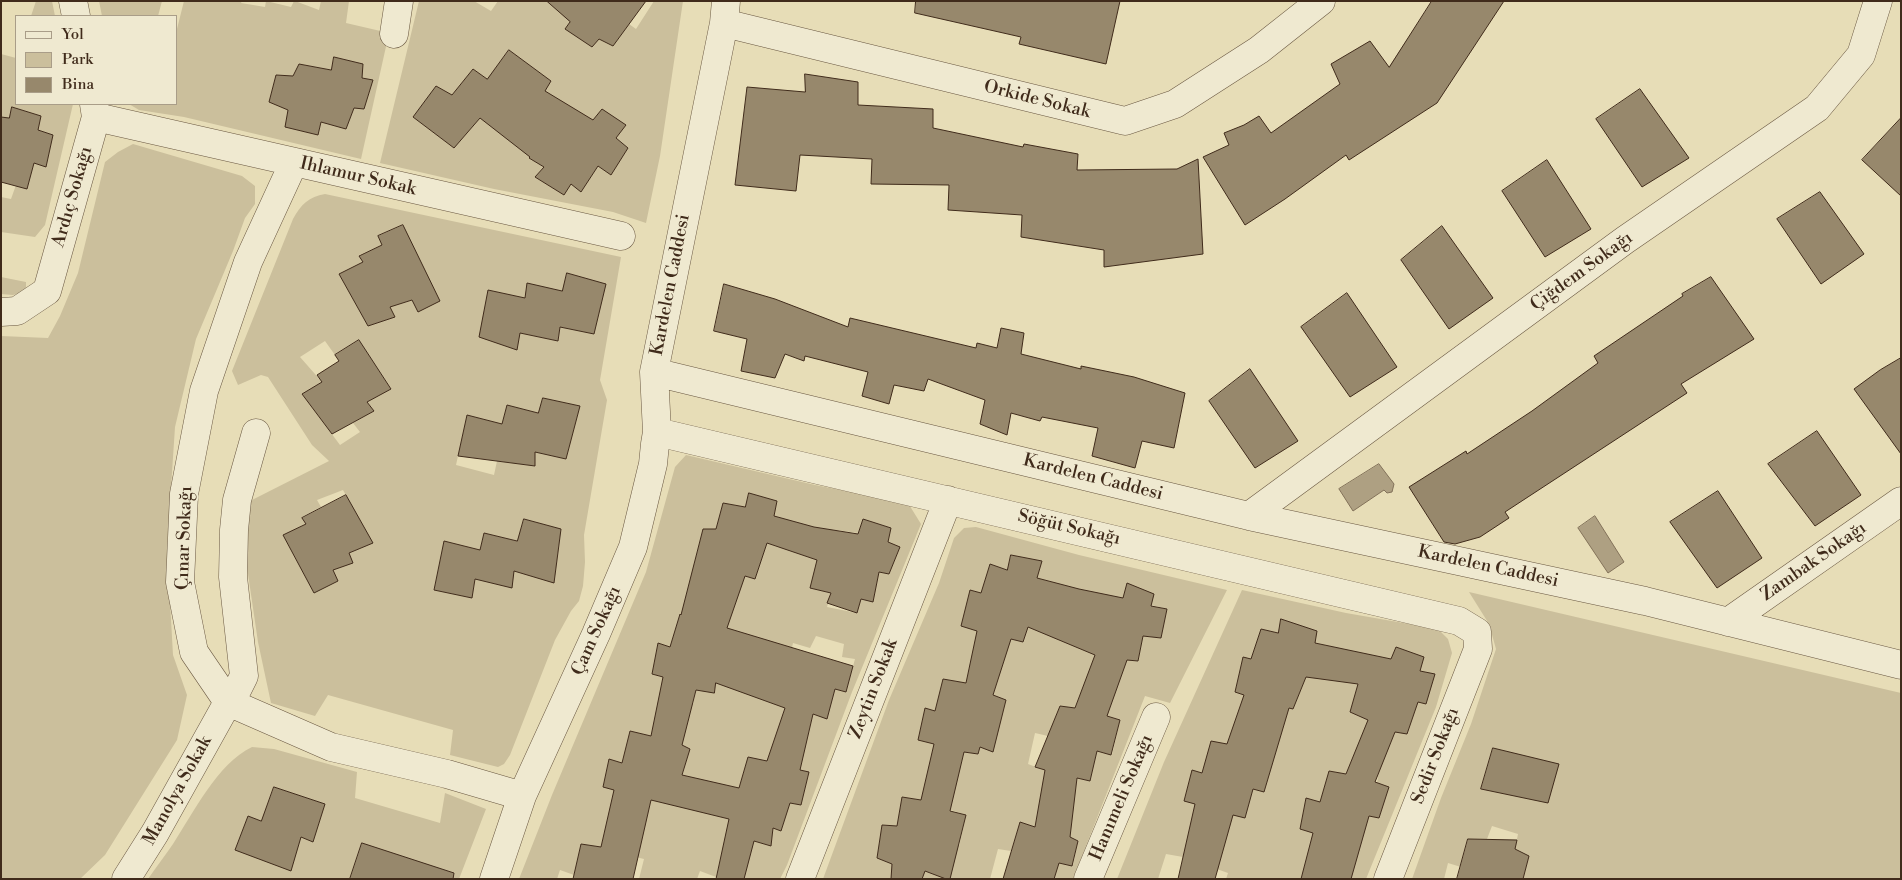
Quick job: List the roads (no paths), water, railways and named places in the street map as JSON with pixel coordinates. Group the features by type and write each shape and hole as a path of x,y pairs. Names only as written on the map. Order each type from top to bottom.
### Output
{"street":[{"path":"73,1 76,15"},
{"path":"394,34 399,1"},
{"name":"Orkide Sokak","path":"725,12 1125,121 1176,104 1259,50 1321,1"},
{"name":"Çiğdem Sokağı","path":"1249,516 1625,240 1817,108 1861,55 1878,1"},
{"name":"Kardelen Caddesi","path":"725,12 654,372 1249,516 1645,601 1901,665"},
{"name":"Ihlamur Sokak","path":"95,111 294,162 621,236"},
{"name":"Ardıç Sokağı","path":"1,312 17,311 47,291 95,111"},
{"name":"Çınar Sokağı","path":"228,702 194,652 192,644 180,582 184,494 204,391 248,262 294,162"},
{"name":"Çam Sokağı","path":"494,879 522,796 634,547 653,464 657,432 654,372"},
{"name":"Söğüt Sokağı","path":"657,432 1459,621 1477,632"},
{"name":"Manolya Sokak","path":"126,879 155,833 244,676 233,577 234,530 237,500 256,433"},
{"name":"Zeytin Sokak","path":"800,879 948,500"},
{"name":"Zambak Sokağı","path":"1728,622 1901,501"},
{"name":"Sedir Sokağı","path":"1388,879 1478,649 1477,632"},
{"path":"228,702 331,747 447,774 522,796"},
{"name":"Hanımeli Sokağı","path":"1088,879 1156,717"}]}
